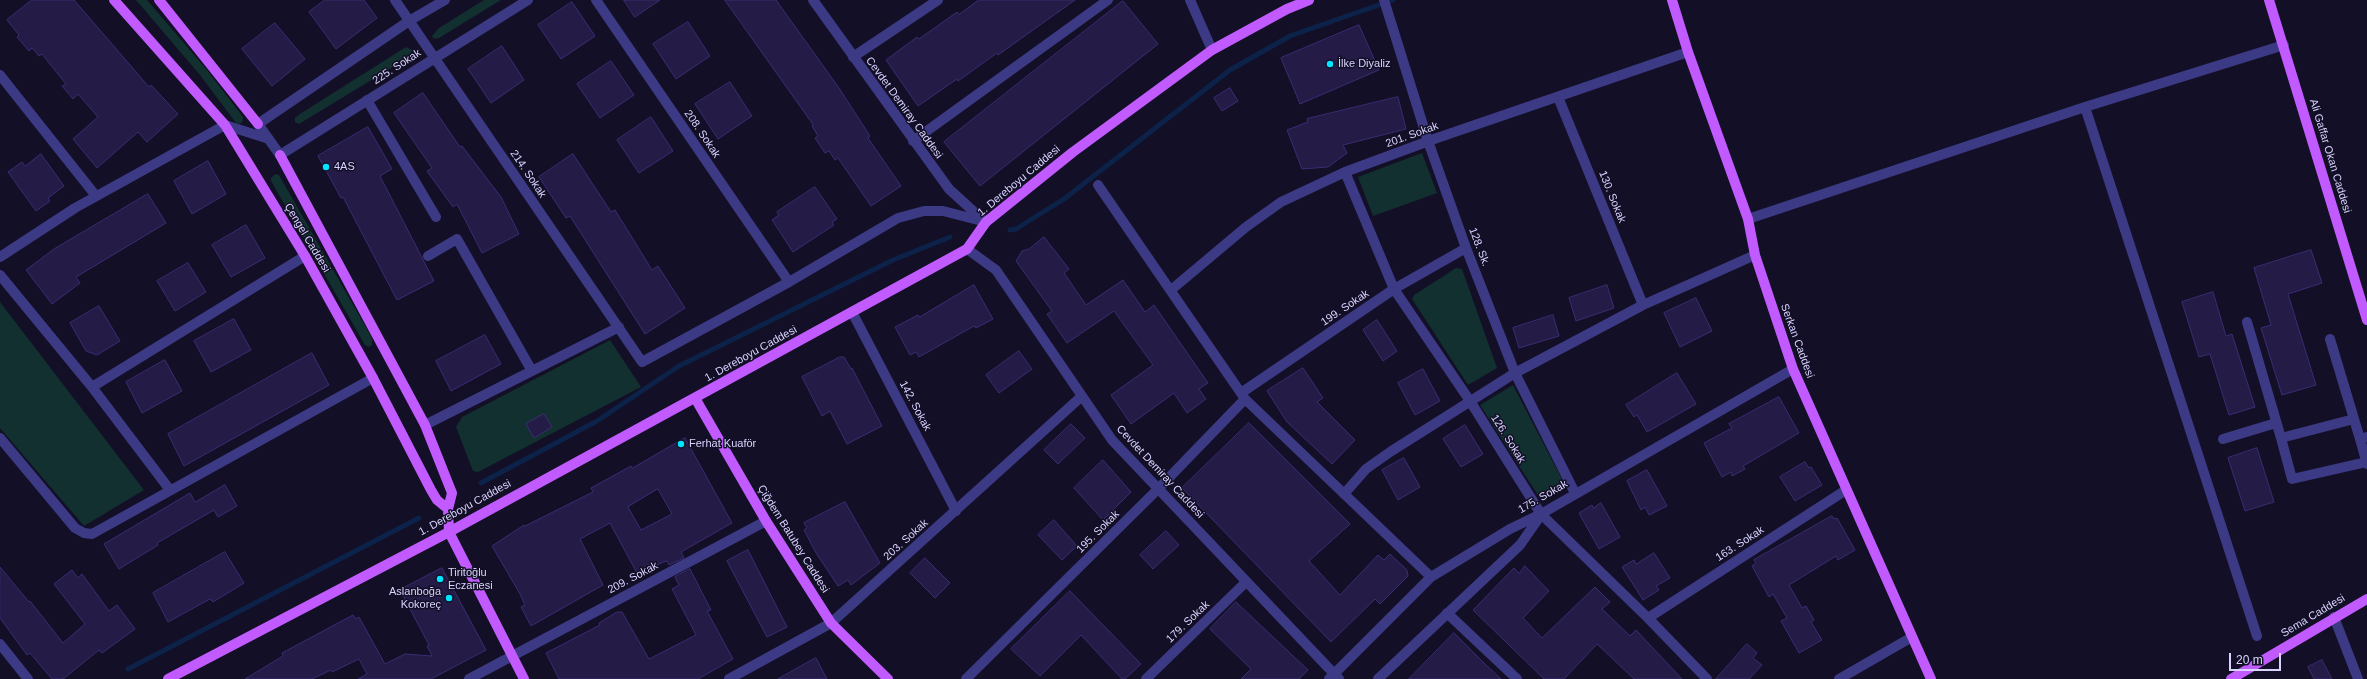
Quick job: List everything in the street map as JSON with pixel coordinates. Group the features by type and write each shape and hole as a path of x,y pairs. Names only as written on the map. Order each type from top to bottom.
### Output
{"main road":[{"name":"Çengel Caddesi","path":"114,0 224,125 305,256 373,378 437,500 448,509"},
{"path":"159,0 258,124"},
{"name":"1. Dereboyu Caddesi","path":"168,679 180,676 449,532 520,491 695,398 967,249 986,222 1073,152 1212,50 1287,9 1310,0"},
{"name":"Serkan Caddesi","path":"1672,0 1688,52 1748,219 1755,255 1793,368 1931,679"},
{"name":"Ali Gaffar Okan Caddesi","path":"2269,0 2367,320"},
{"name":"Çengel Caddesi","path":"280,155 425,425 452,493 448,509 449,532 524,679"},
{"name":"Çiğdem Batubey Caddesi","path":"695,398 766,522 831,623 888,679"},
{"name":"Sema Caddesi","path":"2231,679 2367,598"}],"street":[{"name":"214. Sokak","path":"395,0 642,362 789,282"},
{"path":"280,155 258,124 409,21 445,0"},
{"name":"225. Sokak","path":"280,155 434,57 528,0"},
{"name":"208. Sokak","path":"596,0 789,282"},
{"name":"Cevdet Demiray Caddesi","path":"813,0 949,189 986,222"},
{"path":"853,57 938,0"},
{"path":"913,141 1108,0"},
{"path":"1190,0 1212,50"},
{"name":"128. Sk.","path":"1384,0 1428,142 1466,248 1515,373 1575,493"},
{"path":"1748,219 2085,106 2284,45"},
{"name":"201. Sokak","path":"1171,290 1246,227 1281,202 1344,172 1688,52"},
{"path":"0,75 96,196"},
{"name":"130. Sokak","path":"1558,97 1643,306"},
{"path":"367,100 436,217"},
{"path":"2085,106 2257,636"},
{"path":"0,257 96,196 224,125 269,139"},
{"name":"126. Sokak","path":"1344,172 1394,289 1470,401 1541,514 1648,618 1707,679"},
{"path":"1098,185 1243,396 1431,577"},
{"path":"789,282 898,218 924,211 944,211 986,222"},
{"path":"428,256 458,239 532,371"},
{"name":"199. Sokak","path":"1243,396 1394,289 1466,248"},
{"name":"Cevdet Demiray Caddesi","path":"967,249 996,270 1112,440 1334,677"},
{"path":"1344,494 1366,469 1515,373 1643,306 1755,255"},
{"path":"92,387 305,256"},
{"path":"0,275 92,387 170,490"},
{"name":"142. Sokak","path":"852,312 956,511"},
{"path":"2247,322 2292,479 2367,463 2363,438 2354,419 2330,339"},
{"path":"425,425 619,327"},
{"name":"175. Sokak","path":"1334,677 1431,577 1510,529 1541,514 1793,368"},
{"path":"0,438 76,528 84,533 92,534 373,378"},
{"name":"203. Sokak","path":"729,679 831,623 1082,396"},
{"name":"195. Sokak","path":"966,679 1158,489 1243,396"},
{"path":"2280,438 2354,419"},
{"path":"2223,439 2276,423"},
{"name":"163. Sokak","path":"1648,618 1846,490"},
{"path":"1378,679 1520,545 1541,514"},
{"name":"209. Sokak","path":"469,679 766,522"},
{"name":"179. Sokak","path":"1146,679 1246,582"},
{"path":"1447,613 1517,679"},
{"path":"2334,617 2358,679"},
{"path":"1839,679 1912,636"},
{"path":"0,644 28,679"}],"green space":[{"path":"136,0 147,0 207,70 243,117 243,121 240,124 236,123 200,75"},
{"path":"484,0 501,0 439,38 434,39 432,36 439,28"},
{"path":"406,47 412,50 411,56 299,124 295,122 295,118 300,114"},
{"path":"1422,153 1437,193 1373,216 1358,177"},
{"path":"275,174 279,175 372,338 372,345 369,347 365,345 271,181 271,178"},
{"path":"1456,268 1462,269 1497,368 1468,385 1412,299 1414,295"},
{"path":"0,302 144,490 84,526 0,428"},
{"path":"610,340 641,387 478,472 473,471 456,427 462,417"},
{"path":"1513,385 1566,487 1541,500 1480,405"}],"building":[{"path":"32,0 74,0 149,87 151,85 178,114 147,142 138,132 97,168 73,139 98,117 78,94 73,99 62,86 66,84 42,54 39,56 32,48 29,51 17,37 19,35 7,20"},
{"path":"325,0 364,0 377,18 336,49 309,12"},
{"path":"624,0 660,0 635,17"},
{"path":"725,0 776,0 839,88 870,136 868,138 901,186 871,206 838,158 835,160 829,151 825,153 815,138 818,136 812,126 813,125"},
{"path":"979,0 1075,0 998,55 997,53 958,81 957,79 918,106 886,60 917,37 919,39 957,12 959,14"},
{"path":"1123,1 1158,44 980,186 944,142"},
{"path":"572,2 595,36 561,59 538,25"},
{"path":"688,22 710,56 676,79 653,44"},
{"path":"275,23 305,59 272,86 242,49"},
{"name":"İlke Diyaliz","path":"1359,25 1379,70 1300,104 1281,58"},
{"path":"502,46 524,80 491,103 468,69"},
{"path":"611,61 634,95 600,118 577,84"},
{"path":"730,82 752,116 718,139 695,104"},
{"path":"1230,88 1238,101 1222,111 1214,98"},
{"path":"423,93 460,147 462,146 501,197 519,234 482,253 457,204 453,207 427,171 432,168 394,113"},
{"path":"1398,97 1406,129 1343,145 1347,153 1328,167 1302,169 1287,130 1308,122 1307,119"},
{"path":"651,117 673,151 639,173 617,140"},
{"path":"368,127 392,169 380,176 434,281 397,300 343,197 341,198 318,156"},
{"path":"41,154 64,186 48,198 50,201 36,211 8,172 22,162 25,166"},
{"path":"573,154 611,212 615,210 652,270 658,266 685,308 645,334 570,216 566,218 539,177"},
{"path":"208,161 226,194 192,214 174,181"},
{"path":"815,187 837,219 832,222 834,225 793,252 772,220 779,215 777,212"},
{"path":"148,194 166,223 76,277 80,283 52,304 26,270 54,249"},
{"path":"246,225 265,258 231,277 212,245"},
{"path":"1044,237 1069,269 1064,273 1086,305 1123,280 1145,312 1154,305 1208,383 1199,389 1206,399 1187,413 1174,393 1131,424 1111,395 1153,365 1114,311 1067,343 1047,314 1052,311 1016,261 1022,251 1029,249"},
{"path":"2311,250 2322,283 2288,294 2316,385 2282,395 2261,328 2271,325 2254,268"},
{"path":"188,263 206,292 175,311 157,281"},
{"path":"974,285 993,319 976,328 974,326 919,357 916,352 910,355 895,327 918,315 919,317"},
{"path":"1607,285 1614,308 1576,321 1569,298"},
{"path":"2213,292 2226,336 2232,334 2255,407 2229,415 2210,354 2199,357 2182,302"},
{"path":"1696,298 1712,331 1680,347 1664,313"},
{"path":"99,306 120,341 97,355 86,351 70,323"},
{"path":"1553,315 1559,336 1519,348 1513,328"},
{"path":"234,319 251,350 211,372 194,341"},
{"path":"1377,320 1397,351 1383,361 1363,330"},
{"path":"485,335 501,364 451,391 436,361"},
{"path":"1019,351 1032,369 999,393 986,375"},
{"path":"312,353 329,385 184,466 168,434"},
{"path":"840,357 844,357 851,369 852,368 882,426 847,444 830,411 822,416 802,377"},
{"path":"165,360 182,391 142,413 126,382"},
{"path":"1303,368 1323,398 1317,402 1355,440 1332,464 1287,422 1267,391"},
{"path":"1423,369 1440,401 1415,415 1398,383"},
{"path":"1677,373 1696,404 1647,432 1637,415 1634,417 1626,405"},
{"path":"1779,397 1799,433 1743,466 1745,469 1732,476 1731,472 1722,477 1704,443 1732,428 1729,424"},
{"path":"544,414 552,427 534,438 526,424"},
{"path":"1249,423 1350,524 1309,561 1340,595 1378,555 1384,560 1390,554 1407,570 1408,576 1380,604 1375,599 1331,642 1182,488"},
{"path":"1071,424 1085,438 1058,464 1044,450"},
{"path":"1465,425 1483,454 1461,467 1443,439"},
{"path":"685,438 732,523 681,552 684,558 669,565 667,561 663,562 638,575 610,523 580,539 603,585 531,626 521,607 525,605 520,594 492,546 524,525 525,526 593,492 591,488 631,466 632,468","holes":["658,489 672,514 641,530 628,507"]},
{"path":"2257,448 2274,502 2245,511 2228,458"},
{"path":"1404,458 1420,487 1398,500 1382,470"},
{"path":"1103,460 1131,492 1103,520 1074,488"},
{"path":"1805,462 1809,468 1811,467 1822,485 1795,501 1780,477"},
{"path":"1647,470 1667,506 1649,515 1645,507 1641,510 1627,481"},
{"path":"225,485 237,506 218,517 214,510 157,543 158,545 119,569 104,544 190,493 195,502"},
{"path":"845,502 880,563 851,585 848,580 838,586 816,553 804,530 807,528 804,523"},
{"path":"1601,503 1620,537 1599,549 1579,513 1592,505 1593,508"},
{"path":"1832,516 1834,519 1837,518 1855,550 1838,560 1836,556 1789,585 1802,608 1806,606 1814,620 1811,622 1822,640 1799,653 1781,621 1787,618 1773,594 1769,597 1752,566 1756,563 1754,560"},
{"path":"1054,520 1077,546 1062,560 1038,535"},
{"path":"1166,531 1179,545 1153,569 1140,555"},
{"path":"748,550 787,627 767,637 727,561"},
{"path":"225,552 244,583 213,602 210,599 168,622 153,593"},
{"path":"1654,553 1670,578 1656,586 1659,590 1643,600 1622,567 1634,560 1636,564"},
{"path":"925,558 950,583 935,598 910,573"},
{"path":"1525,566 1549,591 1523,618 1542,638 1595,587 1610,602 1602,609 1630,636 1636,630 1682,679 1634,679 1597,644 1564,679 1544,679 1473,610 1514,568 1519,573"},
{"path":"0,567 29,602 30,601 63,643 85,624 54,584 72,570 78,578 82,574 109,611 117,605 135,629 102,653 99,650 63,679 52,679 30,653 27,655 0,618"},
{"path":"442,568 486,650 431,679 358,679 367,674 359,659 332,672 331,670 312,679 245,679 283,656 282,653 353,615 356,619 359,617 385,664 405,654 432,656 427,646 429,645 400,590"},
{"path":"690,569 711,610 707,611 733,659 698,679 559,679 546,653 600,625 599,623 617,612 622,612 649,659 696,635 672,589 679,585 675,577"},
{"path":"1070,591 1141,664 1125,679 1122,679 1081,635 1040,676 1011,649"},
{"path":"1236,602 1308,670 1299,679 1241,679 1251,669 1210,629"},
{"path":"1454,633 1485,664 1501,679 1409,679"},
{"path":"1747,644 1757,653 1753,658 1762,665 1749,679 1716,679"},
{"path":"816,658 827,679 778,679"},
{"path":"2322,660 2332,679 2314,679 2308,667"}],"waterway":[{"path":"1010,230 1016,229 1064,199 1230,70 1290,36 1393,0"},
{"path":"481,483 597,421 679,366 893,260 950,237"},
{"path":"128,669 419,518"}],"place":[{"name":"İlke Diyaliz","path":"1330,64"},
{"name":"4AS","path":"326,167"},
{"name":"Ferhat Kuaför","path":"681,444"},
{"name":"Tiritoğlu Eczanesi","path":"440,579"},
{"name":"Aslanboğa Kokoreç","path":"449,598"}]}
